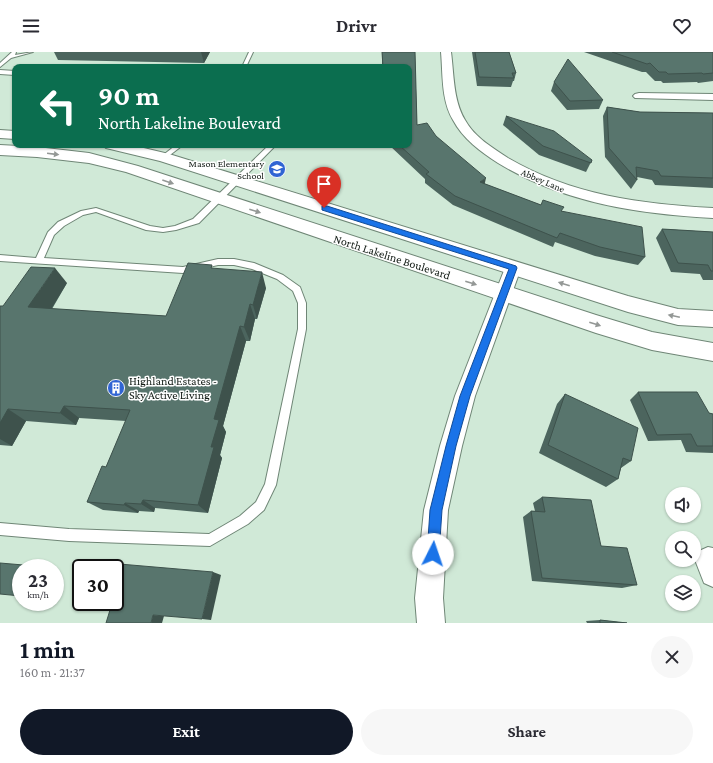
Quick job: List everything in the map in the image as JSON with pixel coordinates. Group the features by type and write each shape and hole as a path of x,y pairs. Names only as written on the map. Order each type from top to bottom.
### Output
{"main road":[{"path":"0,134 12,135"},
{"path":"124,148 164,157 628,304 678,317 713,319"},
{"name":"North Lakeline Boulevard","path":"0,150 37,152 89,158 132,170 503,294 652,341 713,352"}],"street":[{"name":"Abbey Lane","path":"446,52 452,101 456,115 465,128 480,144 506,162 543,181 566,190 588,196 625,205 668,211 713,213"},
{"path":"639,96 713,97"},
{"path":"431,623 429,598 436,510 451,446 465,396 513,268"}],"lane":[{"path":"0,66 14,52"},
{"path":"10,57 31,52"},
{"path":"245,64 251,52"},
{"path":"0,72 12,73"},
{"path":"164,157 176,148"},
{"path":"40,260 52,234 61,224 81,213 96,210 154,229 176,228 196,221 270,148"},
{"path":"0,258 183,270 218,262 234,262 254,266 280,277 297,289 302,303 302,329 270,485 260,506 244,520 210,540 69,535 0,529"}],"building":[{"path":"382,52 415,52 417,125 427,123 436,136 486,178 480,182 541,205 543,200 564,207 561,211 642,227 645,257 600,247 560,233 557,238 455,196 426,174 429,172 402,148 412,148 412,64 383,64"},
{"path":"475,52 509,52 516,73 512,73 514,78 479,77"},
{"path":"612,52 713,52 713,73 668,74 666,72 659,72 650,63 647,64"},
{"path":"568,59 603,100 570,101 554,82"},
{"path":"607,107 640,112 713,113 713,178 661,176 658,171 636,167 637,180 609,148"},
{"path":"506,116 554,131 592,160 591,163 543,146"},
{"path":"662,229 713,232 713,271 711,271 708,265 678,263"},
{"name":"Highland Estates - Sky Active Living","path":"188,263 212,265 211,268 262,272 253,305 250,304 244,327 240,326 214,419 219,420 211,447 214,447 198,505 143,500 141,504 125,503 124,505 87,502 102,466 106,467 130,410 64,406 60,413 8,409 0,423 0,306 3,306 31,267 55,268 28,307 166,316"},
{"path":"638,392 697,392 709,413 713,414 713,446 697,446 691,434 657,435"},
{"path":"565,394 638,428 631,461 623,458 618,479 548,445"},
{"path":"542,497 591,500 601,546 627,548 637,585 542,578 531,511 545,512"},
{"path":"0,563 12,564 12,595 0,594"},
{"path":"124,564 213,572 202,619 153,615 151,623 106,623 110,611 124,611"},
{"path":"600,620 627,623 600,623"}],"place":[{"name":"Mason Elementary School","path":"277,169"},
{"name":"Highland Estates - Sky Active Living","path":"116,388"}],"route":[{"path":"324,208 513,268 465,396 451,446 436,510 433,554"}]}
